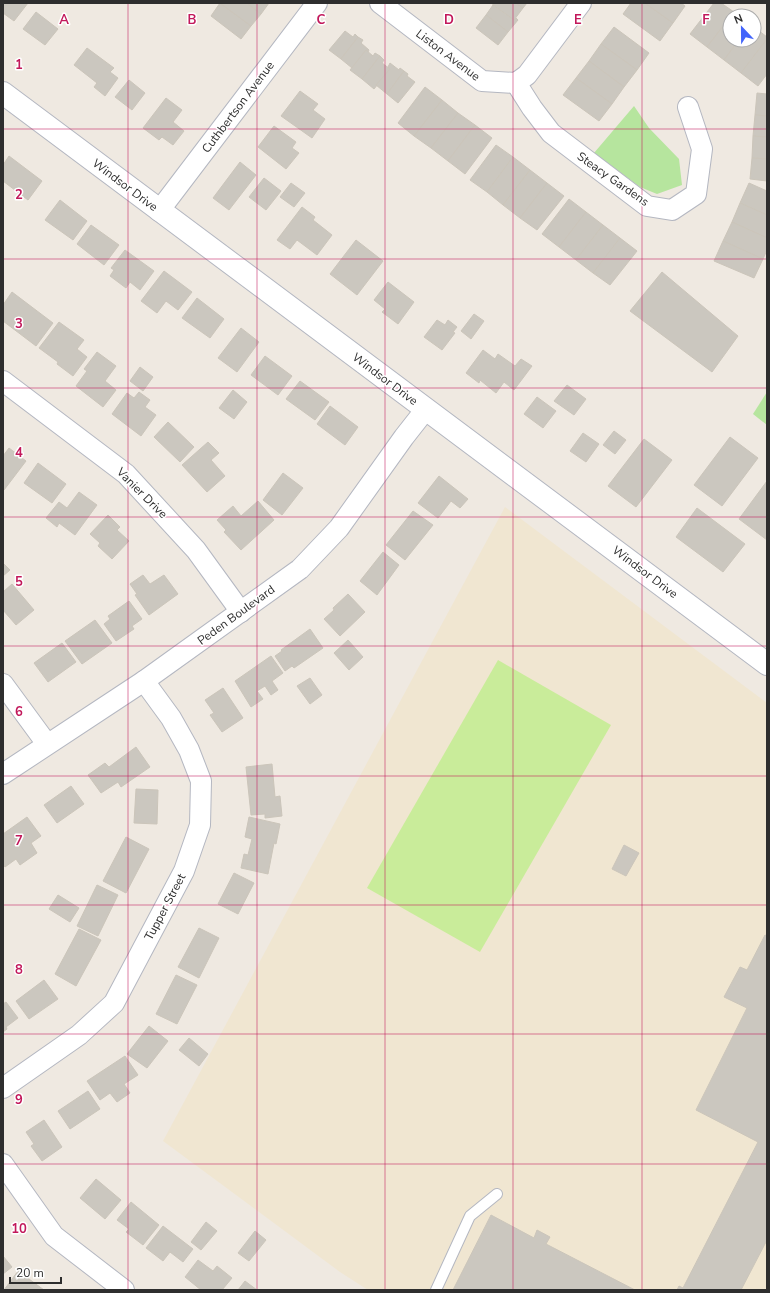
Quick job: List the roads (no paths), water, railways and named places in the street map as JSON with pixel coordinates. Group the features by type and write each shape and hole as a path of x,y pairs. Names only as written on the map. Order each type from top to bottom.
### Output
{"street":[{"name":"Cuthbertson Avenue","path":"159,211 317,3"},
{"name":"Liston Avenue","path":"380,3 482,81 516,83"},
{"path":"516,83 528,75 581,3"},
{"name":"Steacy Gardens","path":"516,83 532,108 551,133 647,206 672,210 696,194 702,149 688,107"},
{"name":"Windsor Drive","path":"3,93 159,211 634,563 767,664"},
{"name":"Vanier Drive","path":"3,382 126,474 196,550 242,612"},
{"name":"Peden Boulevard","path":"3,774 144,681 242,612 300,568 339,528 404,437 426,409"},
{"name":"Tupper Street","path":"3,1088 79,1035 114,1003 184,871 200,825 201,781 189,750 171,718 144,681"},
{"path":"3,684 47,744"},
{"path":"3,1164 54,1236 124,1290"}],"lane":[{"path":"436,1290 470,1216 497,1194"}]}
